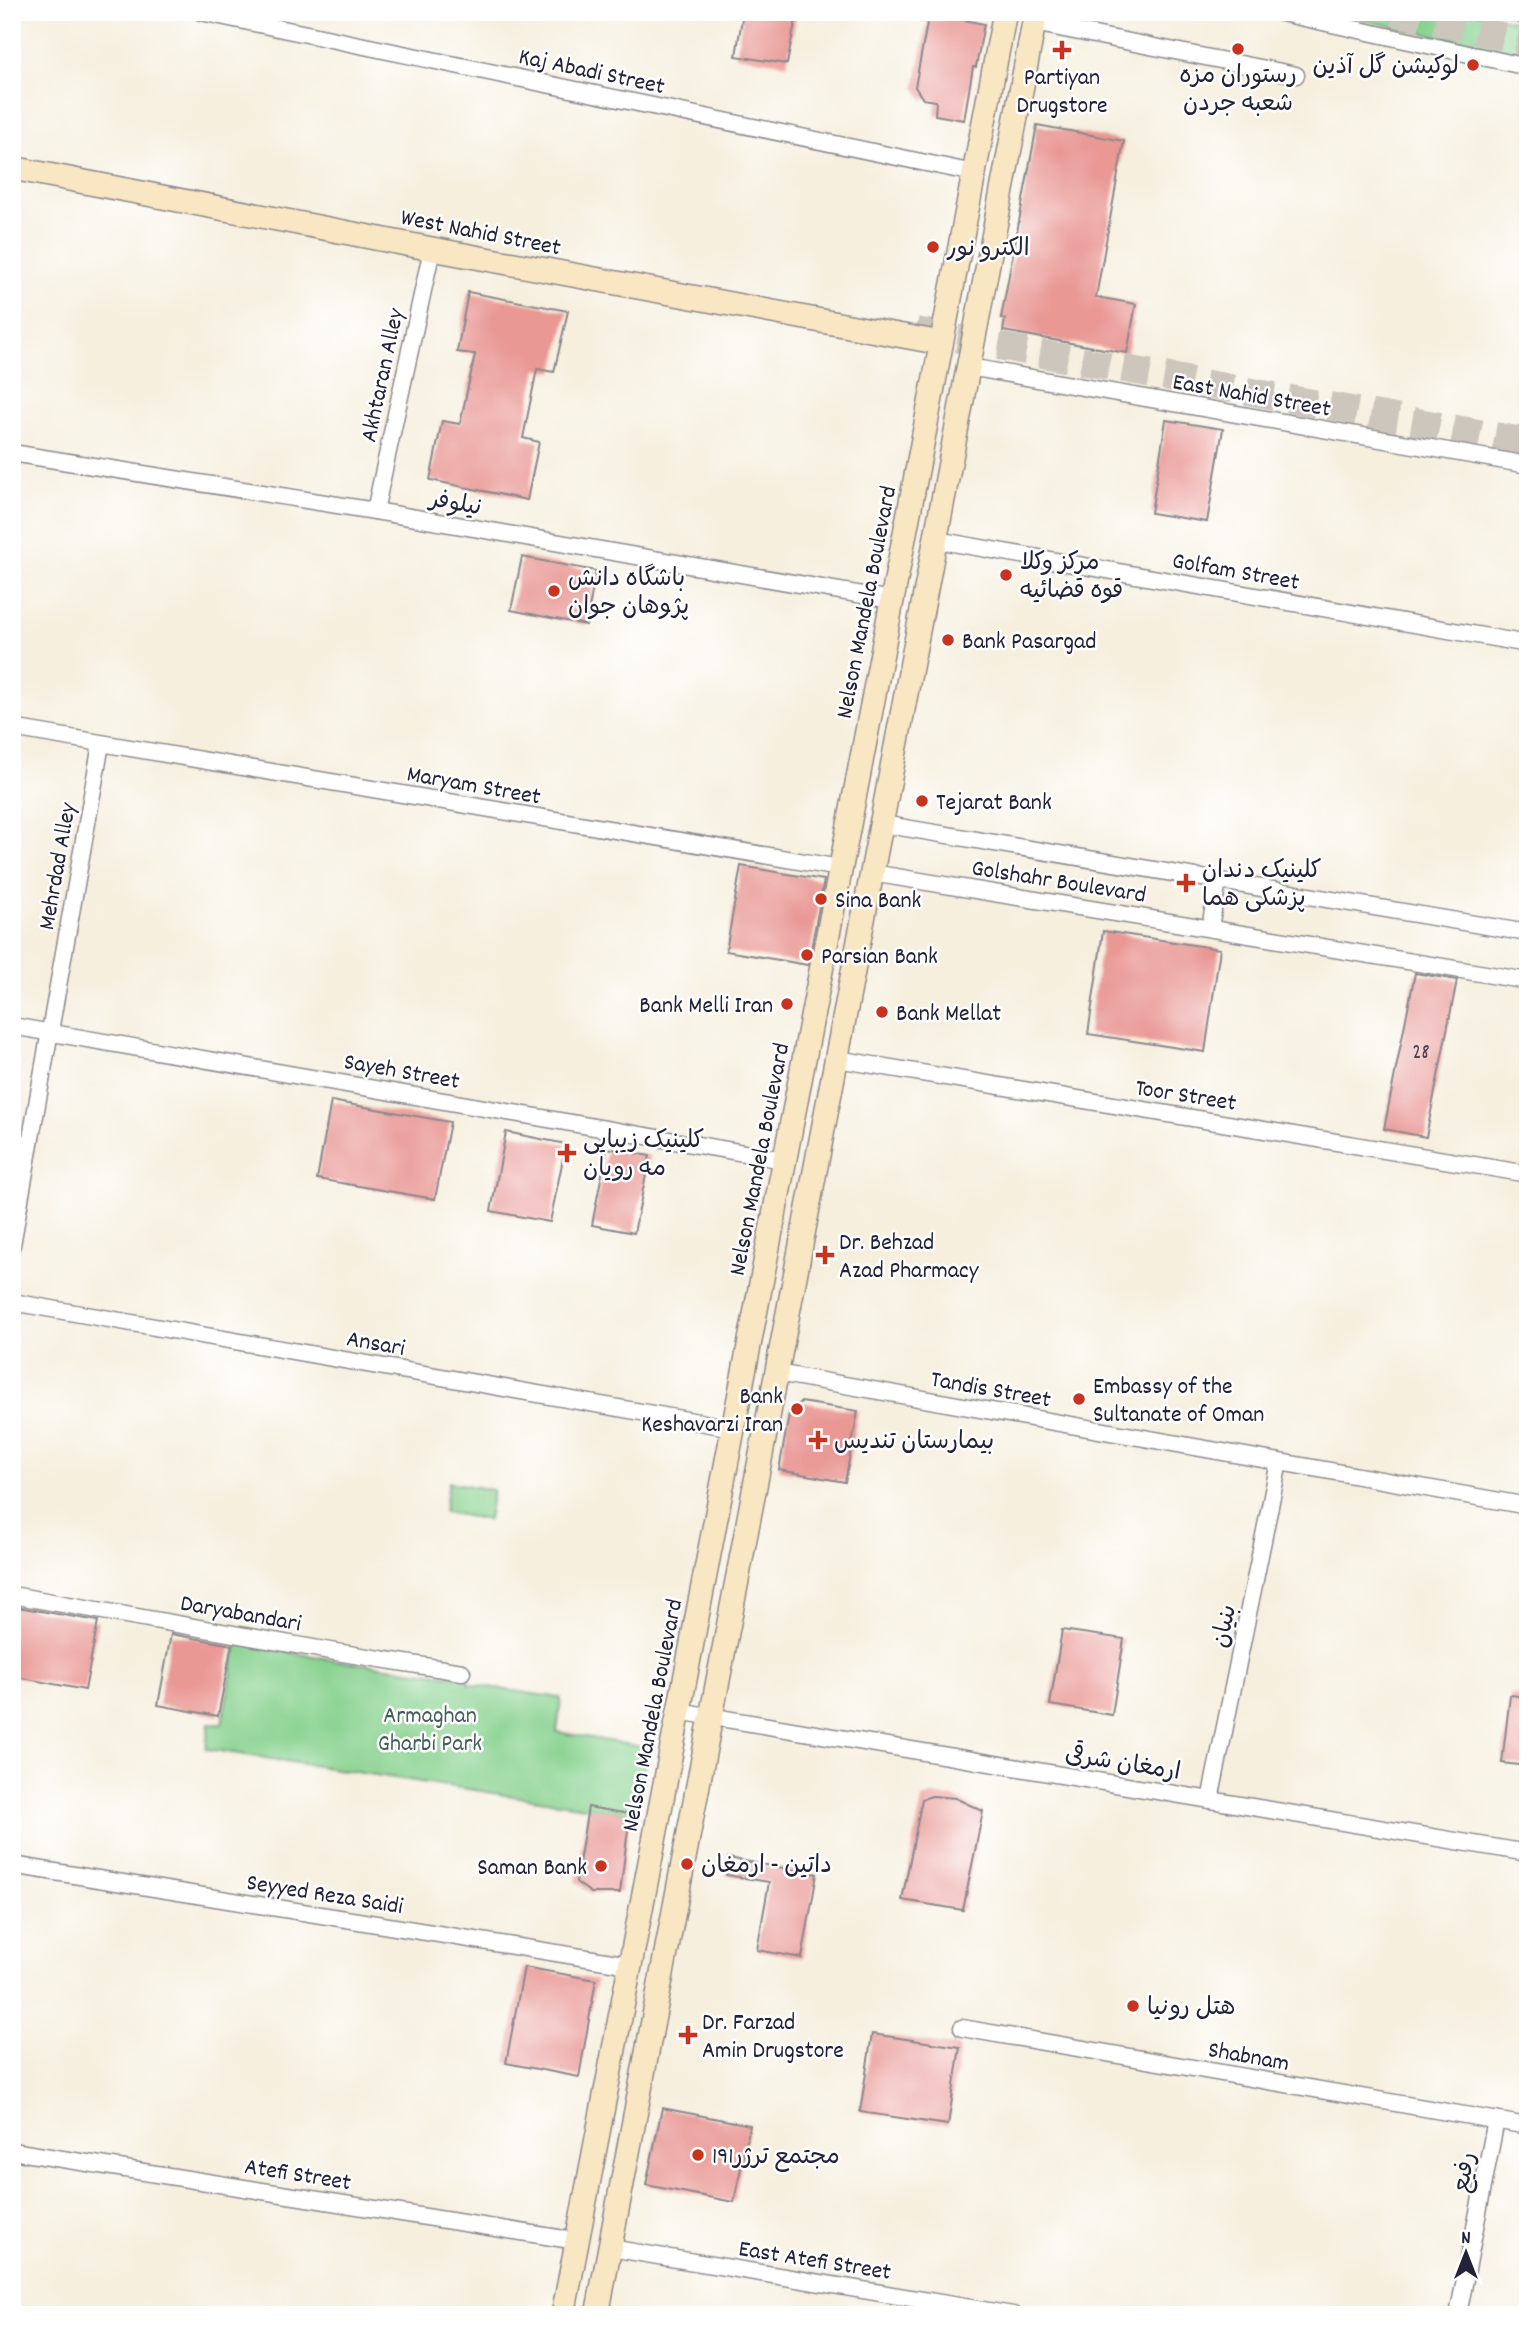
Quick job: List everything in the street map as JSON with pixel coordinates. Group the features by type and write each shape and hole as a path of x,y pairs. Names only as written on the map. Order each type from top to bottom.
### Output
{"main road":[{"name":"Nelson Mandela Boulevard","path":"563,2315 1004,12"},
{"path":"597,2315 1035,18"},
{"name":"West Nahid Street","path":"12,168 941,343"}],"street":[{"name":"Kaj Abadi Street","path":"201,12 974,173"},
{"path":"1277,12 1327,18 1528,67"},
{"path":"1510,12 1528,16"},
{"path":"1035,18 1296,75"},
{"name":"Akhtaran Alley","path":"375,511 432,249"},
{"name":"East Nahid Street","path":"969,367 1528,465"},
{"name":"نیلوفر","path":"12,453 375,511 892,600"},
{"name":"Golfam Street","path":"936,540 1528,644"},
{"name":"Maryam Street","path":"12,728 840,868"},
{"name":"Mehrdad Alley","path":"12,1245 101,744"},
{"name":"Golshahr Boulevard","path":"881,824 1528,933"},
{"name":"Golshahr Boulevard","path":"872,873 1528,981"},
{"path":"1210,928 1218,881"},
{"name":"Sayeh Street","path":"12,1026 784,1160"},
{"name":"Toor Street","path":"836,1059 1528,1174"},
{"name":"Ansari","path":"12,1302 733,1428"},
{"name":"Tandis Street","path":"777,1373 1528,1506"},
{"name":"بنیان","path":"1210,1800 1279,1462"},
{"name":"Daryabandari","path":"12,1595 462,1672"},
{"name":"ارمغان شرقی","path":"678,1711 1528,1853"},
{"name":"Seyyed Reza Saidi","path":"12,1866 630,1965"},
{"name":"Shabnam","path":"962,2028 1528,2126"},
{"name":"رفیع","path":"1458,2315 1496,2120"},
{"name":"Atefi Street","path":"12,2151 577,2241"},
{"name":"East Atefi Street","path":"610,2248 1013,2315"}],"green space":[{"path":"1326,12 1474,12 1528,24 1528,56"},
{"path":"449,1482 493,1490 488,1520 444,1512"},
{"name":"Armaghan Gharbi Park","path":"237,1643 335,1660 469,1678 468,1684 561,1698 557,1732 648,1748 637,1815 206,1749 209,1724 222,1724"}],"building":[{"path":"743,12 797,12 787,64 736,56"},
{"path":"929,13 984,24 964,120 935,115 936,101 923,99 915,87"},
{"path":"1037,125 1124,141 1096,297 1136,304 1127,353 1003,331 1005,319 1001,318"},
{"path":"468,292 568,311 554,372 537,369 523,438 539,442 527,500 430,480 442,421 460,424 475,354 457,352"},
{"path":"1166,420 1223,429 1207,522 1151,513"},
{"name":"باشگاه دانش پژوهان جوان","path":"522,557 596,571 586,625 511,610"},
{"path":"741,866 824,880 808,965 726,951"},
{"path":"1103,931 1220,949 1205,1052 1088,1034"},
{"path":"1415,973 1457,980 1426,1137 1384,1129"},
{"path":"331,1101 450,1122 435,1199 317,1179"},
{"path":"506,1132 566,1144 550,1222 491,1211"},
{"path":"607,1148 650,1156 634,1233 592,1225"},
{"name":"بیمارستان تندیس","path":"801,1402 858,1411 845,1482 779,1470 790,1409"},
{"path":"12,1606 98,1621 85,1690 12,1676"},
{"path":"1062,1630 1124,1639 1112,1715 1050,1705"},
{"path":"171,1634 232,1645 218,1716 158,1705"},
{"path":"1510,1695 1528,1697 1528,1766 1502,1763"},
{"path":"932,1796 955,1798 983,1811 963,1910 902,1900 922,1799"},
{"path":"588,1807 630,1814 620,1893 591,1893 576,1882"},
{"path":"728,1858 817,1874 802,1958 757,1950 769,1882 726,1875"},
{"path":"524,1967 596,1980 579,2077 506,2063"},
{"path":"872,2034 960,2047 948,2125 860,2112"},
{"name":"مجتمع ترژر191","path":"662,2108 750,2125 734,2202 646,2185"}],"tunnel":[{"path":"1394,12 1528,42"},
{"path":"916,331 1528,442"}],"place":[{"name":"رستوران مزه شعبه جردن","path":"1238,49"},
{"name":"Partiyan Drugstore","path":"1062,50"},
{"name":"لوکیشن گل آذین","path":"1473,65"},
{"name":"الكترو نور","path":"933,247"},
{"name":"مرکز وکلا قوه قضائیه","path":"1006,575"},
{"name":"باشگاه دانش پژوهان جوان","path":"554,591"},
{"name":"Bank Pasargad","path":"948,640"},
{"name":"Tejarat Bank","path":"922,801"},
{"name":"کلینیک دندان پزشکی هما","path":"1186,883"},
{"name":"Sina Bank","path":"821,899"},
{"name":"Parsian Bank","path":"807,955"},
{"name":"Bank Melli Iran","path":"787,1004"},
{"name":"Bank Mellat","path":"882,1012"},
{"name":"کلینیک زیبایی مه رویان","path":"567,1153"},
{"name":"Dr. Behzad Azad Pharmacy","path":"825,1255"},
{"name":"Embassy of the Sultanate of Oman","path":"1079,1399"},
{"name":"Bank Keshavarzi Iran","path":"797,1409"},
{"name":"بیمارستان تندیس","path":"818,1440"},
{"name":"داتین - ارمغان","path":"687,1864"},
{"name":"Saman Bank","path":"601,1866"},
{"name":"هتل رونیا","path":"1133,2006"},
{"name":"Dr. Farzad Amin Drugstore","path":"688,2035"},
{"name":"مجتمع ترژر191","path":"698,2155"}]}
